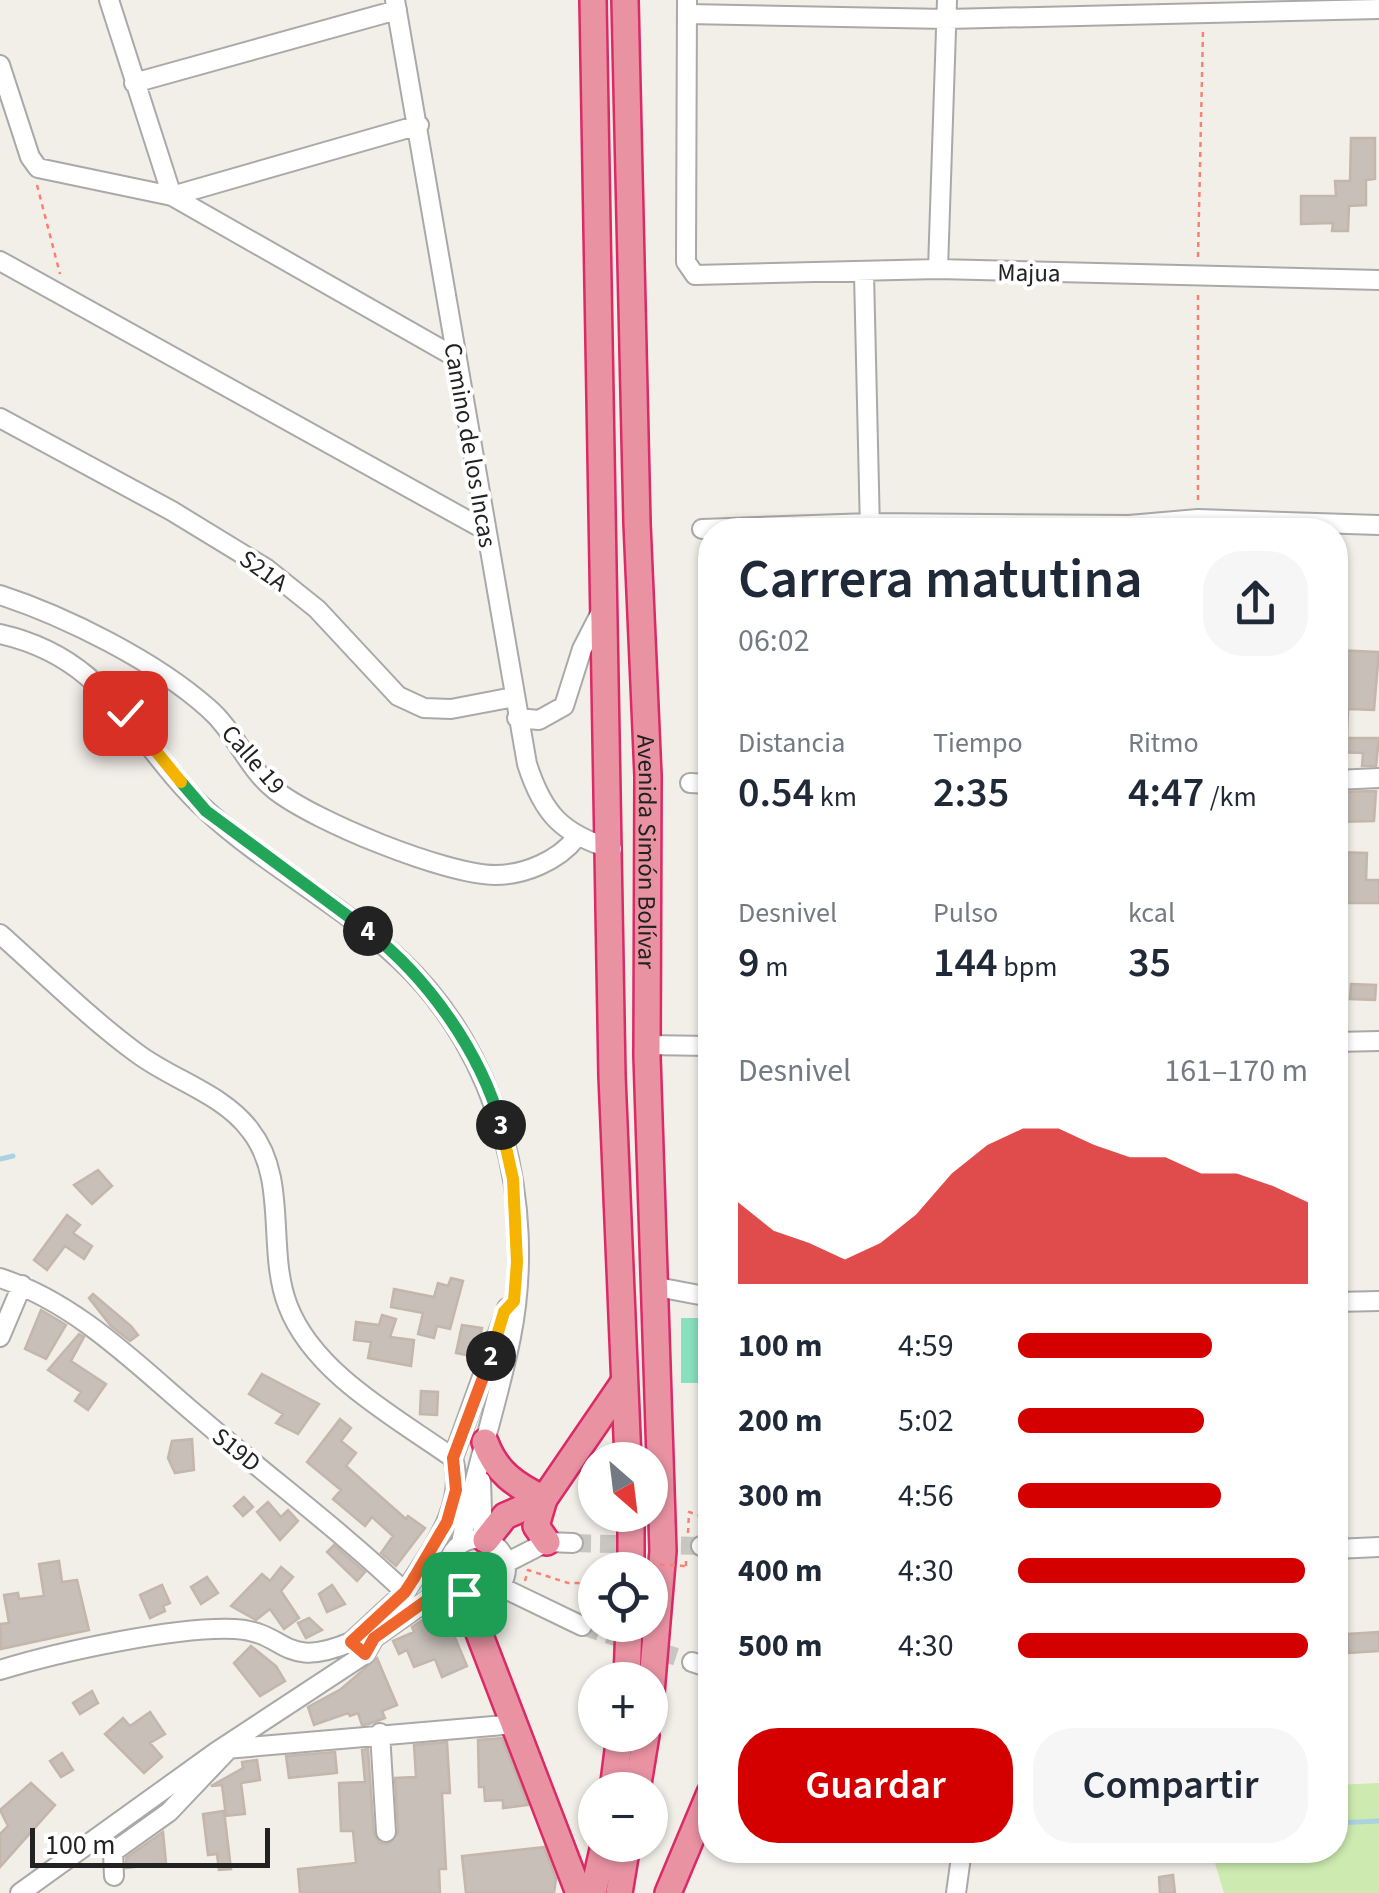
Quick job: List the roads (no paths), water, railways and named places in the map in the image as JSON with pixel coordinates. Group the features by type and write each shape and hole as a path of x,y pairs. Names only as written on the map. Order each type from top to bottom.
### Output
{"highway":[{"name":"Avenida Simón Bolívar","path":"593,0 612,849 612,1076 627,1442"},
{"name":"Avenida Simón Bolívar","path":"625,0 637,523 648,776 647,1044 662,1551 653,1662"},
{"path":"547,1542 536,1526 544,1498 622,1385"},
{"path":"483,1451 510,1480 544,1498"},
{"path":"476,1541 505,1516 544,1498"},
{"path":"458,1588 579,1893"},
{"path":"668,1893 698,1822"},
{"path":"593,1893 600,1862"},
{"path":"619,1893 624,1862"}],"street":[{"path":"109,0 172,196"},
{"path":"134,83 396,5"},
{"name":"Camino de los Incas","path":"396,5 514,697 534,788 547,811 576,838 612,849"},
{"path":"687,7 1379,10"},
{"name":"Majua","path":"687,7 686,262 702,278 938,270 1379,280"},
{"path":"938,270 947,10"},
{"path":"0,65 30,157 47,173 172,196 456,357"},
{"path":"172,196 418,124"},
{"path":"0,261 485,530"},
{"path":"864,274 870,518"},
{"name":"S21A","path":"0,418 172,511 267,569 318,609 398,696 424,708 451,710 514,697"},
{"path":"1348,524 1379,525"},
{"name":"Calle 19","path":"0,596 47,611 89,632 178,687 208,708 272,788 333,824 482,874 528,868 555,858 576,838"},
{"path":"518,718 540,720 564,706 582,650 605,604"},
{"path":"0,634 54,650 76,664 125,713 206,811 372,934 434,998 487,1086 502,1126 513,1179 517,1262 512,1334 483,1451 476,1541"},
{"path":"1348,779 1379,778"},
{"path":"690,783 698,783"},
{"path":"0,934 137,1054 240,1117 262,1149 273,1191 284,1293 298,1326 328,1363 453,1458"},
{"path":"1348,1042 1379,1041"},
{"path":"647,1044 698,1046"},
{"name":"S19D","path":"0,1278 22,1285 80,1318 354,1544 405,1592"},
{"path":"0,1336 22,1285"},
{"path":"652,1286 698,1295"},
{"path":"0,1670 124,1642 220,1629 252,1632 306,1654 358,1648 405,1592 447,1522 456,1490 453,1458 504,1312 514,1301"},
{"path":"1348,1302 1379,1301"},
{"path":"20,1893 223,1750 358,1648 458,1588 483,1596 500,1586 506,1564 499,1549 476,1541"},
{"path":"458,1588 450,1557 476,1541"},
{"path":"506,1564 547,1542 574,1543"},
{"path":"1348,1549 1379,1548"},
{"path":"500,1586 578,1624"},
{"path":"223,1750 380,1732 515,1724"},
{"path":"380,1732 386,1832"},
{"path":"114,1876 113,1852 168,1812 212,1772 223,1750"},
{"path":"956,1893 960,1863"}],"waterway":[{"path":"0,1159 13,1156"},
{"path":"1348,1822 1379,1821"}],"tunnel":[{"path":"573,1543 698,1546"},
{"path":"631,1642 692,1662"}]}
